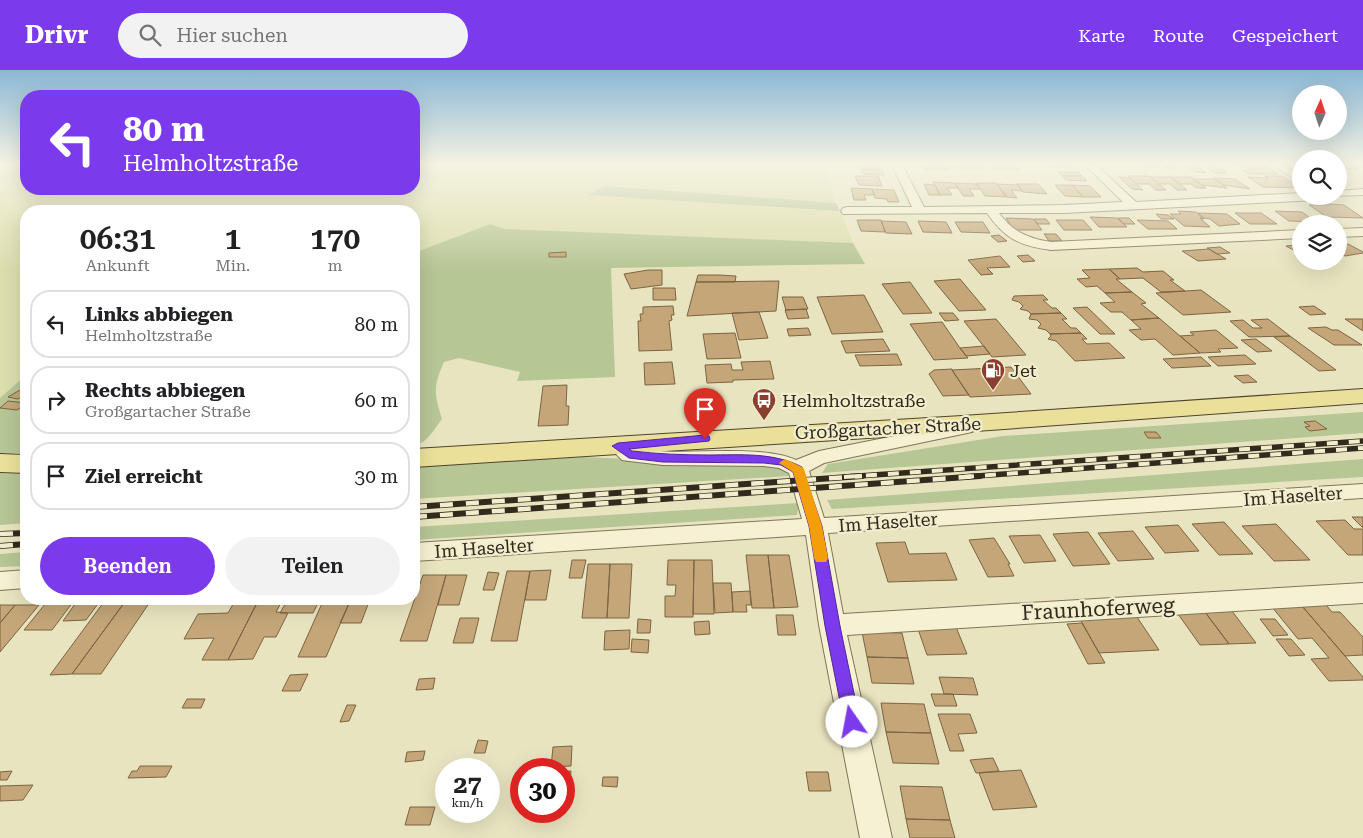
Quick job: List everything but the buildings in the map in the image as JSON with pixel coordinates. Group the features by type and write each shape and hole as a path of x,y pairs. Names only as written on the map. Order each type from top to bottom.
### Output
{"main road":[{"name":"Großgartacher Straße","path":"420,458 962,424 1363,396"},
{"path":"0,463 20,464"}],"street":[{"path":"914,199 920,211"},
{"path":"1126,199 1134,206"},
{"path":"847,210 990,210 1134,206 1265,199"},
{"path":"990,210 1000,224 1018,240 1030,244 1051,246 1292,234"},
{"path":"1347,233 1363,232"},
{"path":"798,469 806,462 819,456 966,429 962,424"},
{"path":"618,446 629,455 663,458 764,459 784,462 798,469 816,526 832,626 876,838"},
{"name":"Im Haselter","path":"420,552 1363,491"},
{"path":"0,580 20,579"},
{"name":"Fraunhoferweg","path":"832,626 1363,593"}],"green space":[{"path":"0,199 661,199 840,211 853,243 505,229 490,224 420,251 420,205 20,205 20,380 0,398"},
{"path":"649,199 779,199 836,203 840,211"},
{"path":"779,199 835,199 836,203"},
{"path":"490,224 505,229 853,243 865,264 611,268 615,377 517,381 520,372 459,358 444,362 436,384 437,403 442,419 426,439 420,443 420,251"},
{"path":"20,380 20,453 0,453 0,398"},
{"path":"1363,412 1363,433 822,473 828,464 1003,436"},
{"path":"581,457 767,464 785,469 789,476 420,499 420,467"},
{"path":"1363,459 1363,477 832,509 827,500"},
{"path":"0,473 20,474 20,523 0,525"},
{"path":"799,503 797,515 420,540 420,527"},
{"path":"20,552 20,566 0,567 0,554"}],"railway":[{"path":"844,477 1363,441"},
{"path":"963,477 1363,448"},
{"path":"420,507 862,476"},
{"path":"420,517 980,476"},
{"path":"0,534 20,533"},
{"path":"0,546 20,544"}],"slow traffic":[{"path":"785,463 798,469 816,526 821,558"}],"place":[{"name":"Jet","path":"993,391"},
{"name":"Helmholtzstraße","path":"764,421"}],"route":[{"path":"705,439 618,446 629,455 663,458 764,459 784,462 798,469 816,526 832,626 852,722"}]}
